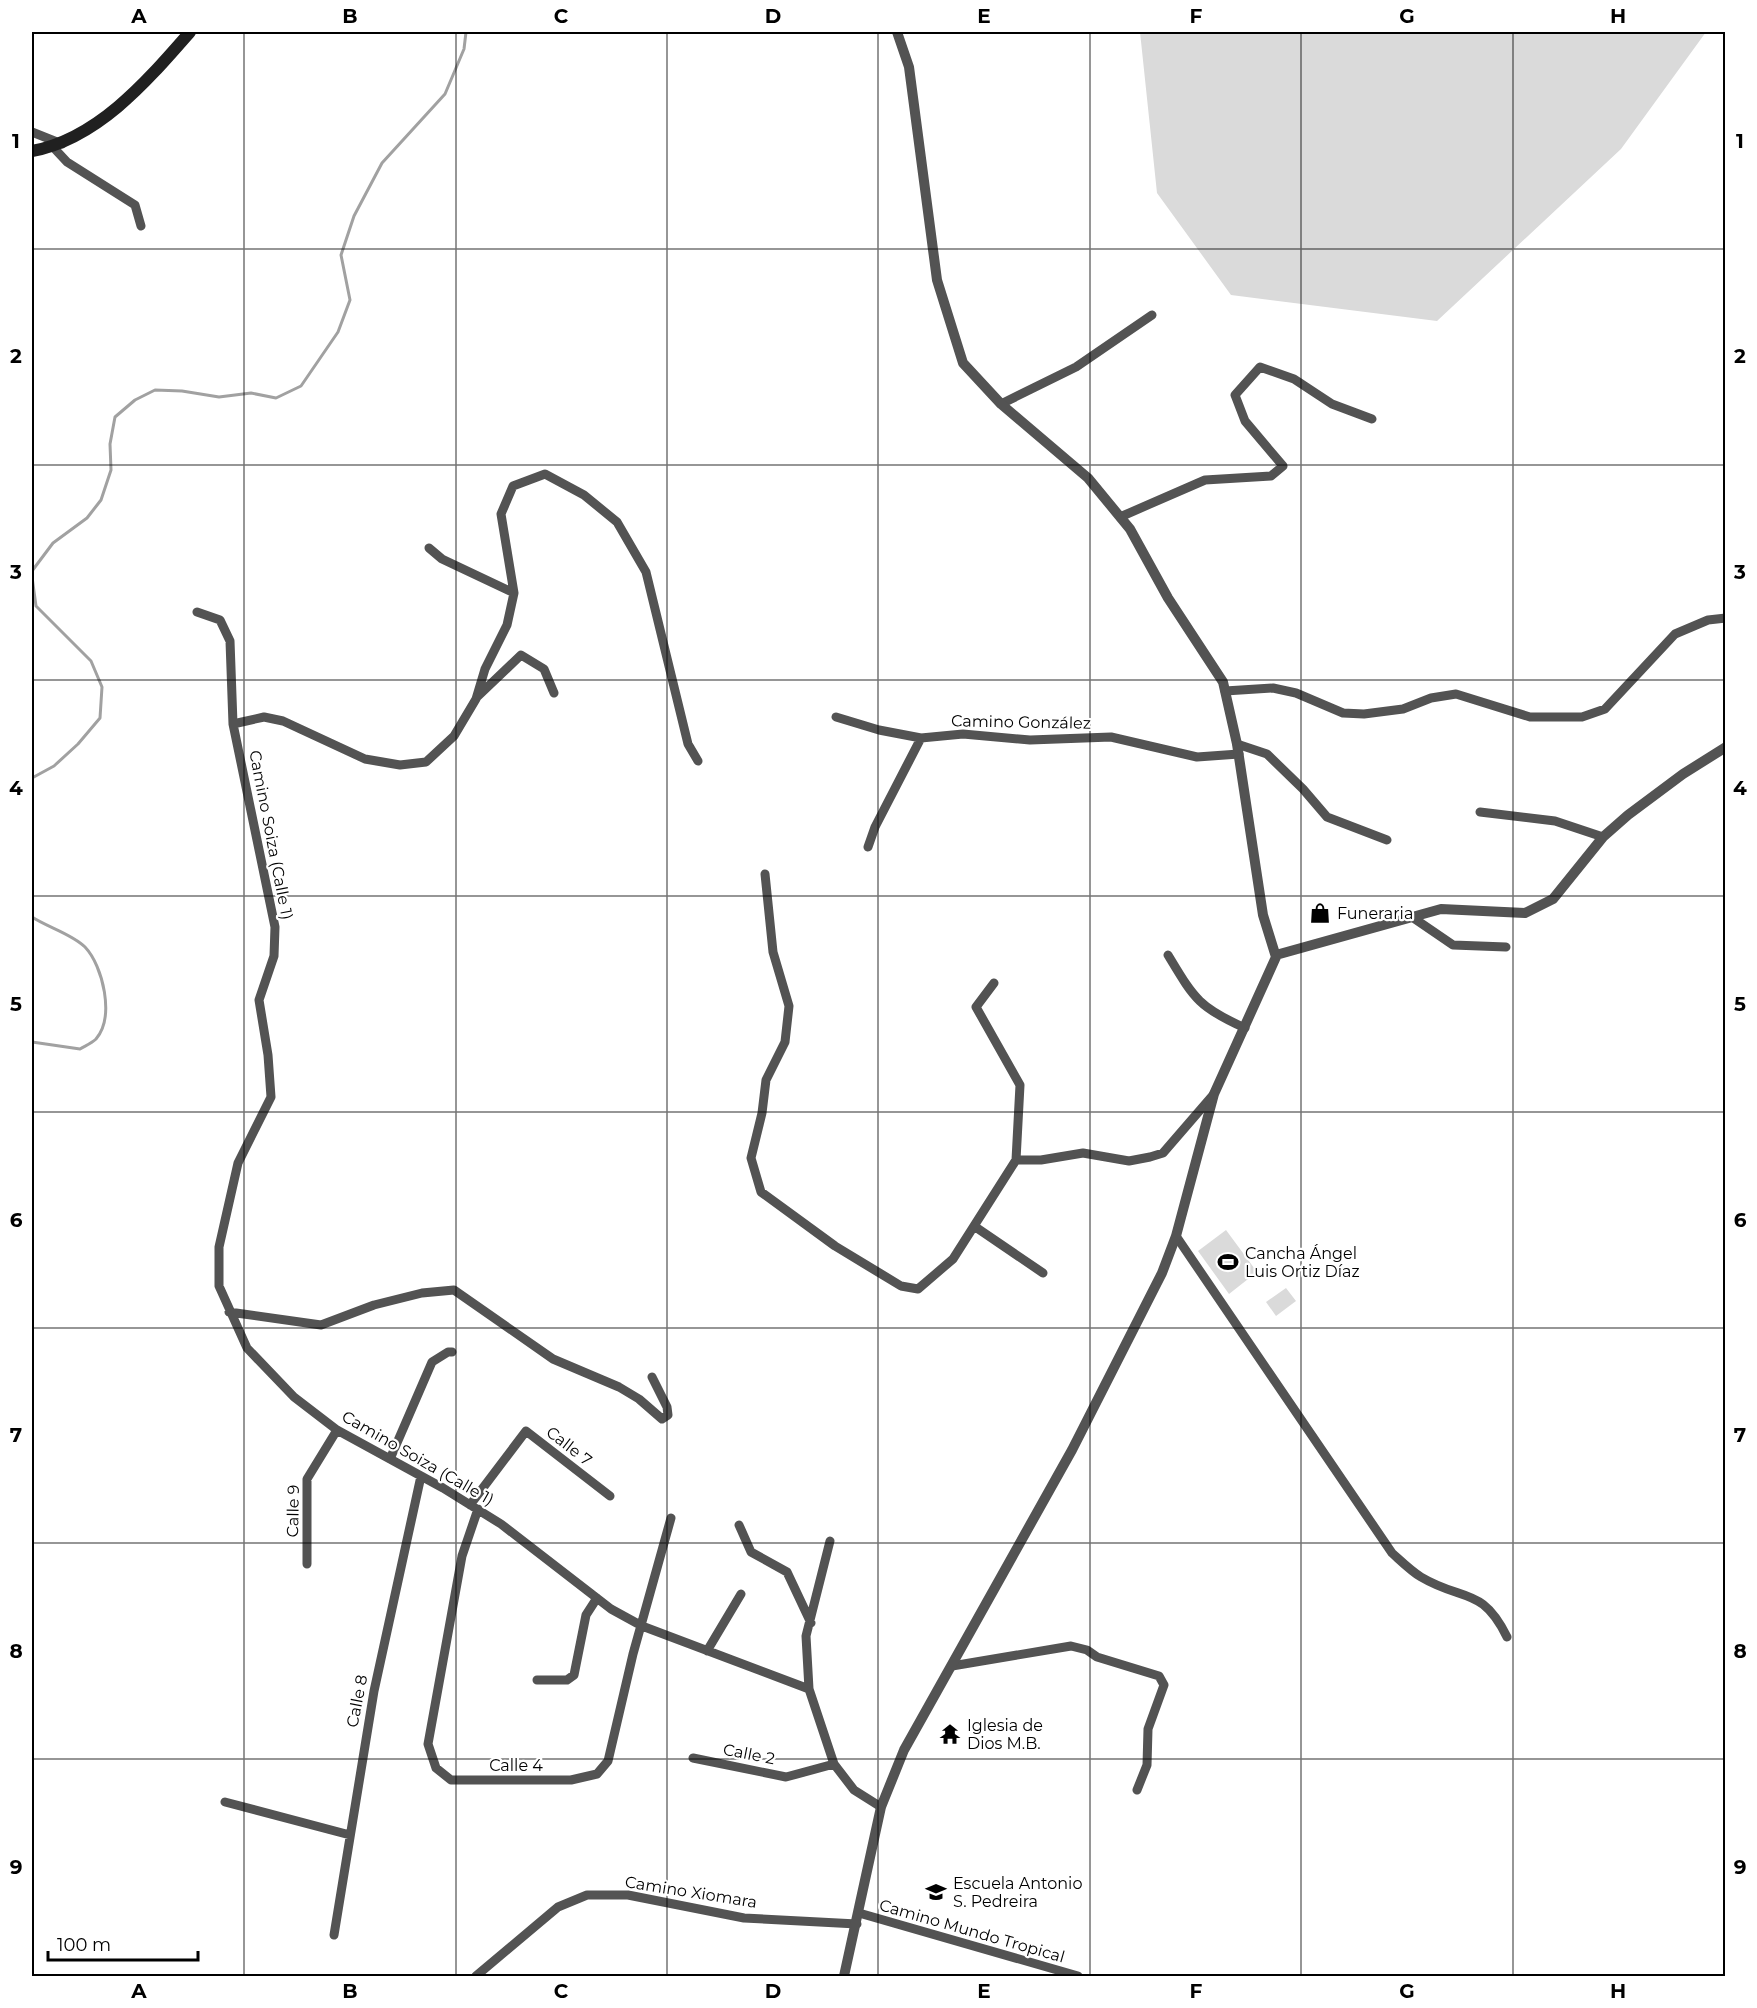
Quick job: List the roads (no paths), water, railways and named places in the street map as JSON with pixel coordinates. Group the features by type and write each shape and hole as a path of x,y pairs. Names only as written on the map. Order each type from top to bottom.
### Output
{"main road":[{"path":"32,151 57,146 128,98 190,32"}],"street":[{"path":"844,1977 881,1807 904,1750 1072,1450 1152,1295 1176,1236 1214,1094 1267,982 1276,955 1263,915 1238,749 1223,682 1168,598 1130,530 1088,478 1001,404 963,363 937,280 909,67 897,32"},
{"path":"32,132 57,146 67,162 135,205 141,226"},
{"path":"1001,404 1076,367 1152,315"},
{"path":"1119,517 1205,480 1271,476 1283,466 1245,421 1235,395 1260,367 1293,379 1332,404 1372,419"},
{"path":"233,724 264,717 283,721 365,759 400,765 426,762 454,736 476,699 485,669 507,625 514,593 501,514 513,486 545,474 584,495 617,522 646,572 688,744 698,761"},
{"path":"429,548 442,559 514,593"},
{"name":"Camino Soiza (Calle 1)","path":"197,612 220,620 231,641 233,724 275,927 274,956 259,1000 268,1055 271,1097 238,1163 219,1247 219,1286 247,1348 294,1397 336,1430 421,1476 501,1524 597,1598 642,1626 809,1689"},
{"path":"1225,691 1273,688 1296,693 1343,713 1364,714 1403,709 1431,698 1456,694 1530,717 1582,717 1605,709 1676,634 1707,620 1725,618"},
{"path":"476,699 521,655 544,669 554,693"},
{"name":"Camino González","path":"836,717 879,730 921,738 963,734 1030,740 1111,737 1197,757 1238,749"},
{"path":"868,847 875,827 921,738"},
{"path":"1276,955 1441,909 1525,913 1552,899 1603,837 1628,814 1725,747"},
{"path":"1238,749 1267,754 1328,817 1387,840"},
{"path":"1480,812 1555,821 1603,837"},
{"path":"765,874 773,952 789,1006 785,1042 766,1080 762,1113 751,1158 761,1192 835,1246 901,1286 918,1289 952,1259 1016,1160 1020,1085 976,1007 994,983"},
{"path":"1412,917 1453,945 1506,946"},
{"path":"1168,955 1198,1000 1212,1013 1245,1028"},
{"path":"1016,1160 1041,1160 1083,1153 1129,1161 1163,1153 1214,1094"},
{"path":"974,1226 1043,1273"},
{"path":"1176,1236 1392,1553 1421,1577 1483,1601 1499,1620 1508,1637"},
{"path":"229,1312 321,1325 383,1303 422,1293 454,1290 553,1359 619,1387 639,1399 662,1419 668,1415 667,1407 651,1377"},
{"path":"390,1459 432,1362 447,1352 452,1352"},
{"name":"Calle 9","path":"307,1564 307,1479 336,1430"},
{"name":"Calle 7","path":"474,1507 526,1431 610,1496"},
{"name":"Calle 8","path":"334,1935 374,1691 421,1476"},
{"name":"Calle 4","path":"474,1507 462,1556 428,1744 435,1768 451,1780 571,1780 597,1774 608,1761 633,1654 670,1518"},
{"path":"739,1525 751,1552 787,1572 811,1623"},
{"path":"830,1541 806,1636 809,1689 834,1764 854,1790 881,1807"},
{"path":"707,1651 741,1594"},
{"path":"537,1680 567,1680 574,1675 586,1615 597,1598"},
{"path":"952,1666 1071,1646 1087,1650 1097,1657 1160,1676 1164,1685 1148,1729 1147,1765 1137,1790"},
{"name":"Calle 2","path":"693,1758 786,1777 834,1764"},
{"path":"225,1802 350,1835"},
{"name":"Camino Xiomara","path":"476,1977 558,1907 587,1895 628,1895 744,1918 858,1919"},
{"name":"Camino Mundo Tropical","path":"858,1919 1078,1977"}],"waterway":[{"path":"32,571 53,543 87,518 101,500 111,470 110,444 115,417 135,400 155,390 182,391 219,397 251,393 276,398 301,386 338,332 350,300 341,255 354,216 382,163 445,94 464,49 466,32"},
{"path":"32,577 36,606 91,661 102,687 100,718 78,744 54,766 32,778"},
{"path":"32,917 73,938 85,947 97,966 106,1005 102,1030 96,1039 80,1049 32,1042"}],"place":[{"name":"Funeraria","path":"1320,913"},
{"name":"Cancha Ángel Luis Ortiz Díaz","path":"1228,1262"},
{"name":"Iglesia de Dios M.B.","path":"950,1734"},
{"name":"Escuela Antonio S. Pedreira","path":"936,1892"}]}
